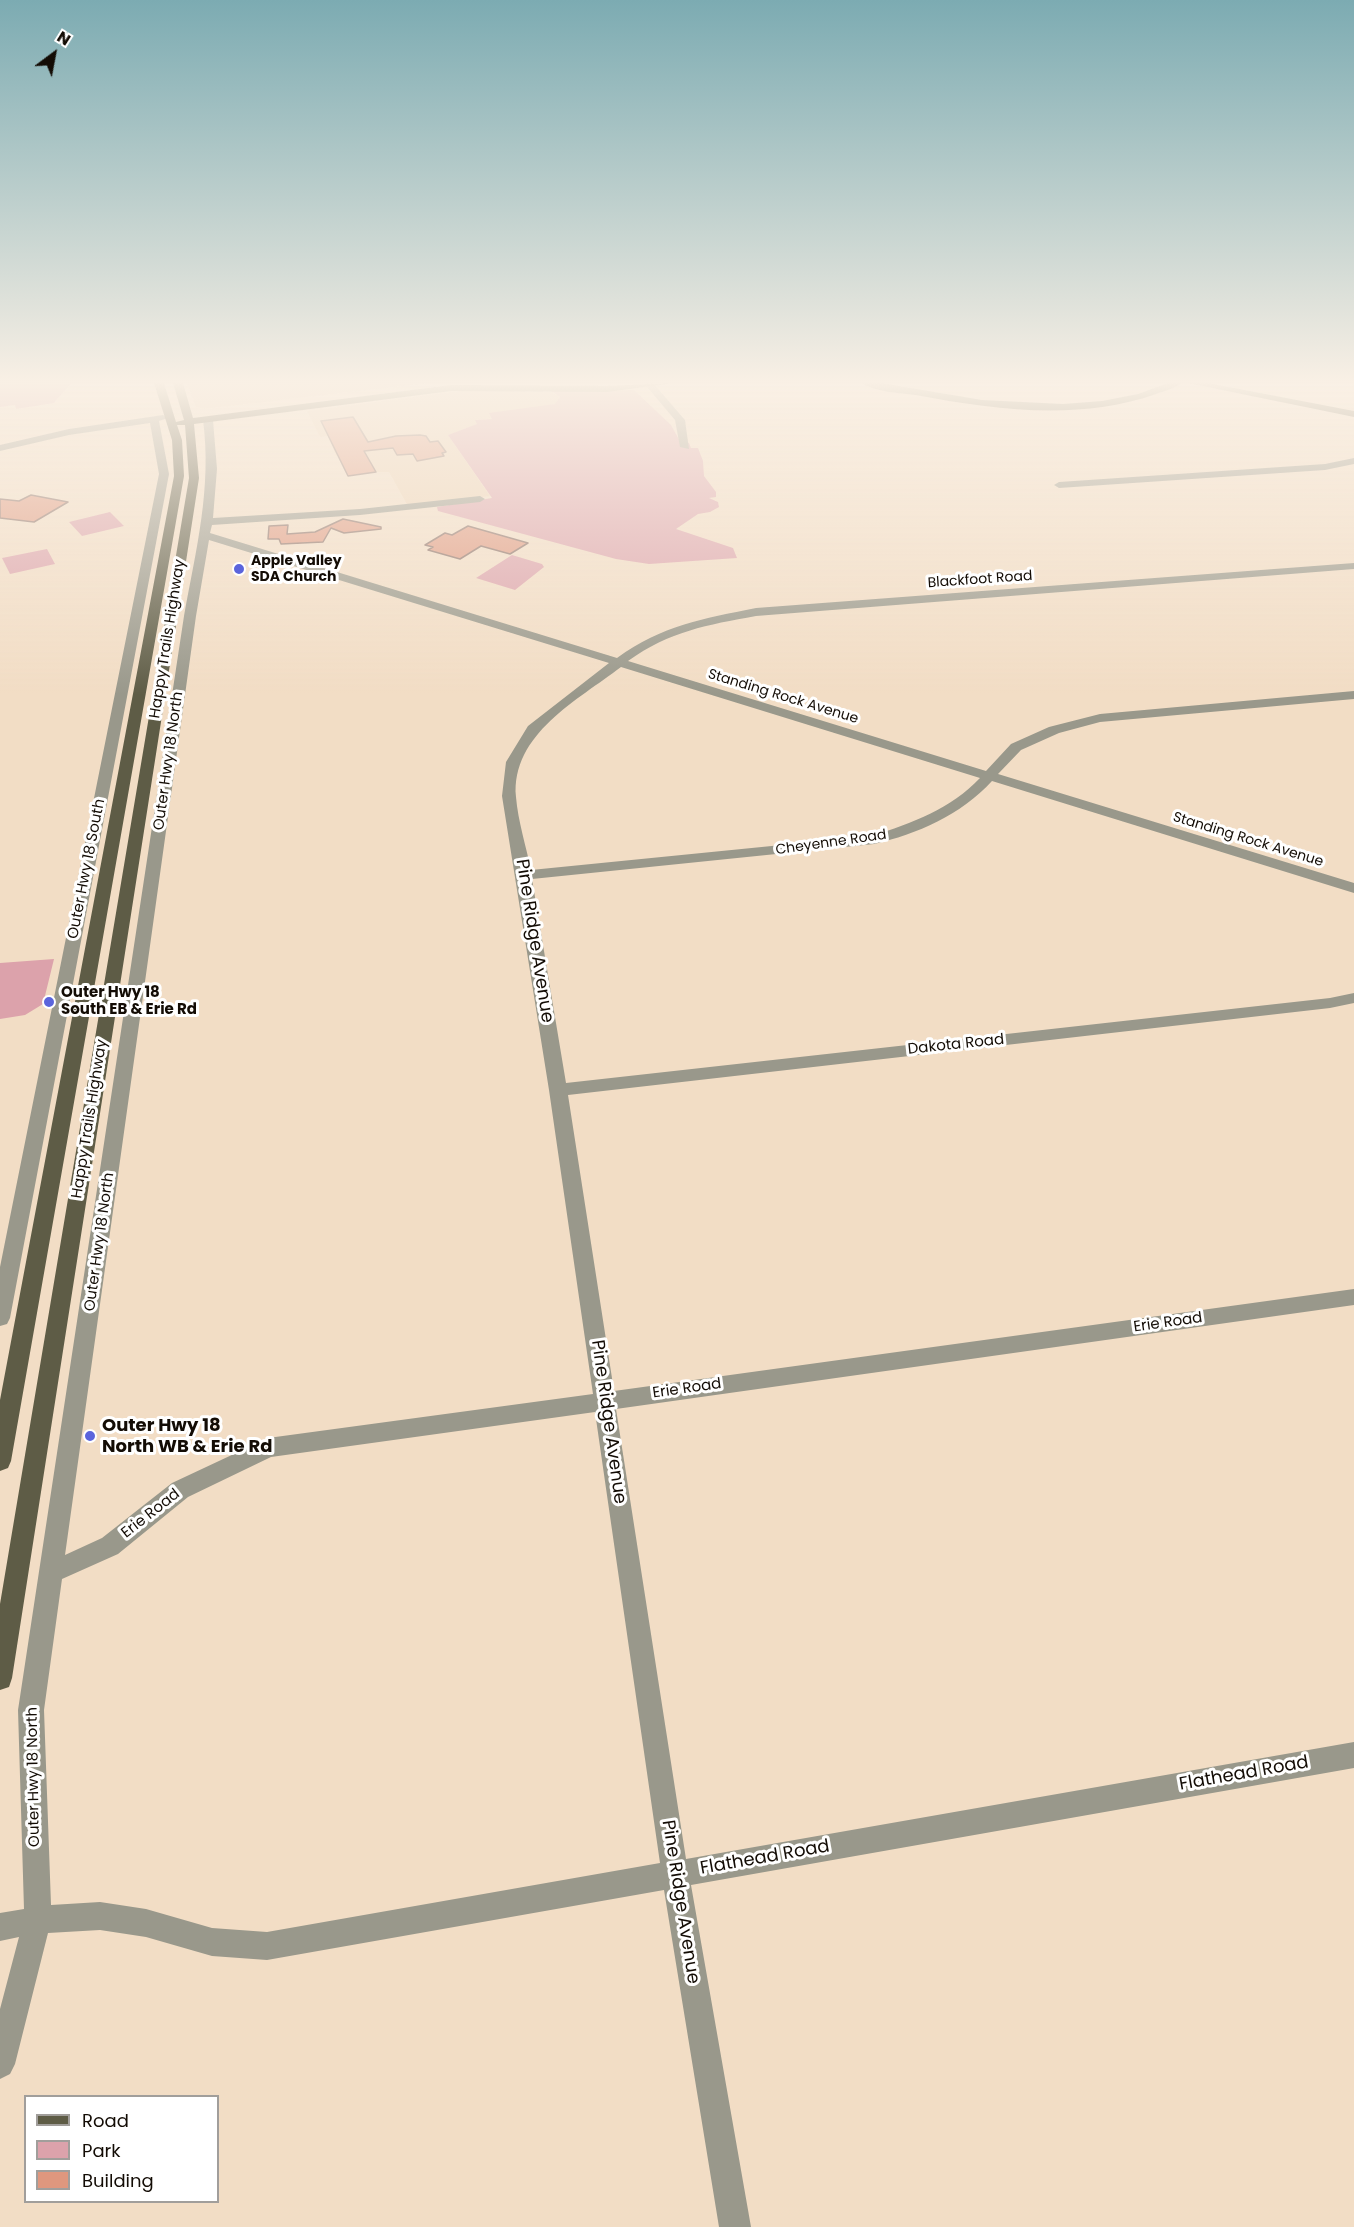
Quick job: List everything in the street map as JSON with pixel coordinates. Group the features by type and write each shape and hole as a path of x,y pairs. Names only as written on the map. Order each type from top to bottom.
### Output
{"main road":[{"name":"Happy Trails Highway","path":"0,1461 74,1043 170,531 176,487"},
{"name":"Happy Trails Highway","path":"0,1678 193,487"}],"street":[{"name":"Outer Hwy 18 South","path":"0,1318 161,487"},
{"name":"Outer Hwy 18 North","path":"0,2064 38,1920 31,1710 190,616 212,487"},
{"path":"206,529 480,499"},
{"name":"Standing Rock Avenue","path":"206,529 619,662 1354,888"},
{"name":"Blackfoot Road","path":"619,662 640,647 680,628 732,615 1354,566"},
{"name":"Pine Ridge Avenue","path":"619,662 533,729 513,762 509,796 525,875 606,1401 675,1874 735,2227"},
{"name":"Cheyenne Road","path":"525,875 874,840 912,828 949,810 967,798 1016,747 1054,730 1100,718 1354,695"},
{"name":"Dakota Road","path":"558,1090 1330,1004 1354,998"},
{"name":"Erie Road","path":"52,1572 110,1546 180,1490 268,1448 1354,1297"},
{"name":"Flathead Road","path":"0,1928 38,1920 100,1916 146,1923 212,1942 267,1946 1354,1755"}],"shaded area":[{"path":"397,487 484,487 490,496 408,506"}],"green space":[{"path":"484,487 712,487 716,497 709,498 718,502 719,507 710,512 698,514 676,529 733,548 737,558 649,564 616,559 438,511 437,507 492,498"},
{"path":"110,512 124,526 82,536 69,522"},
{"path":"47,549 55,564 10,574 2,558"},
{"path":"512,555 542,564 544,567 515,590 476,578"},
{"path":"54,959 43,1004 25,1015 0,1019 0,963"}],"building":[{"path":"31,495 68,502 34,522 0,518 0,499 19,501"},
{"path":"343,519 381,527 381,529 344,533 331,528 323,542 281,544 279,539 268,539 269,526 288,525 287,534 315,532"},
{"path":"468,526 528,543 510,554 481,546 460,559 428,550 433,547 425,545 445,533 452,535"}],"place":[{"name":"Apple Valley SDA Church","path":"239,569"},
{"name":"Outer Hwy 18 South EB & Erie Rd","path":"49,1002"},
{"name":"Outer Hwy 18 North WB & Erie Rd","path":"90,1436"}]}
